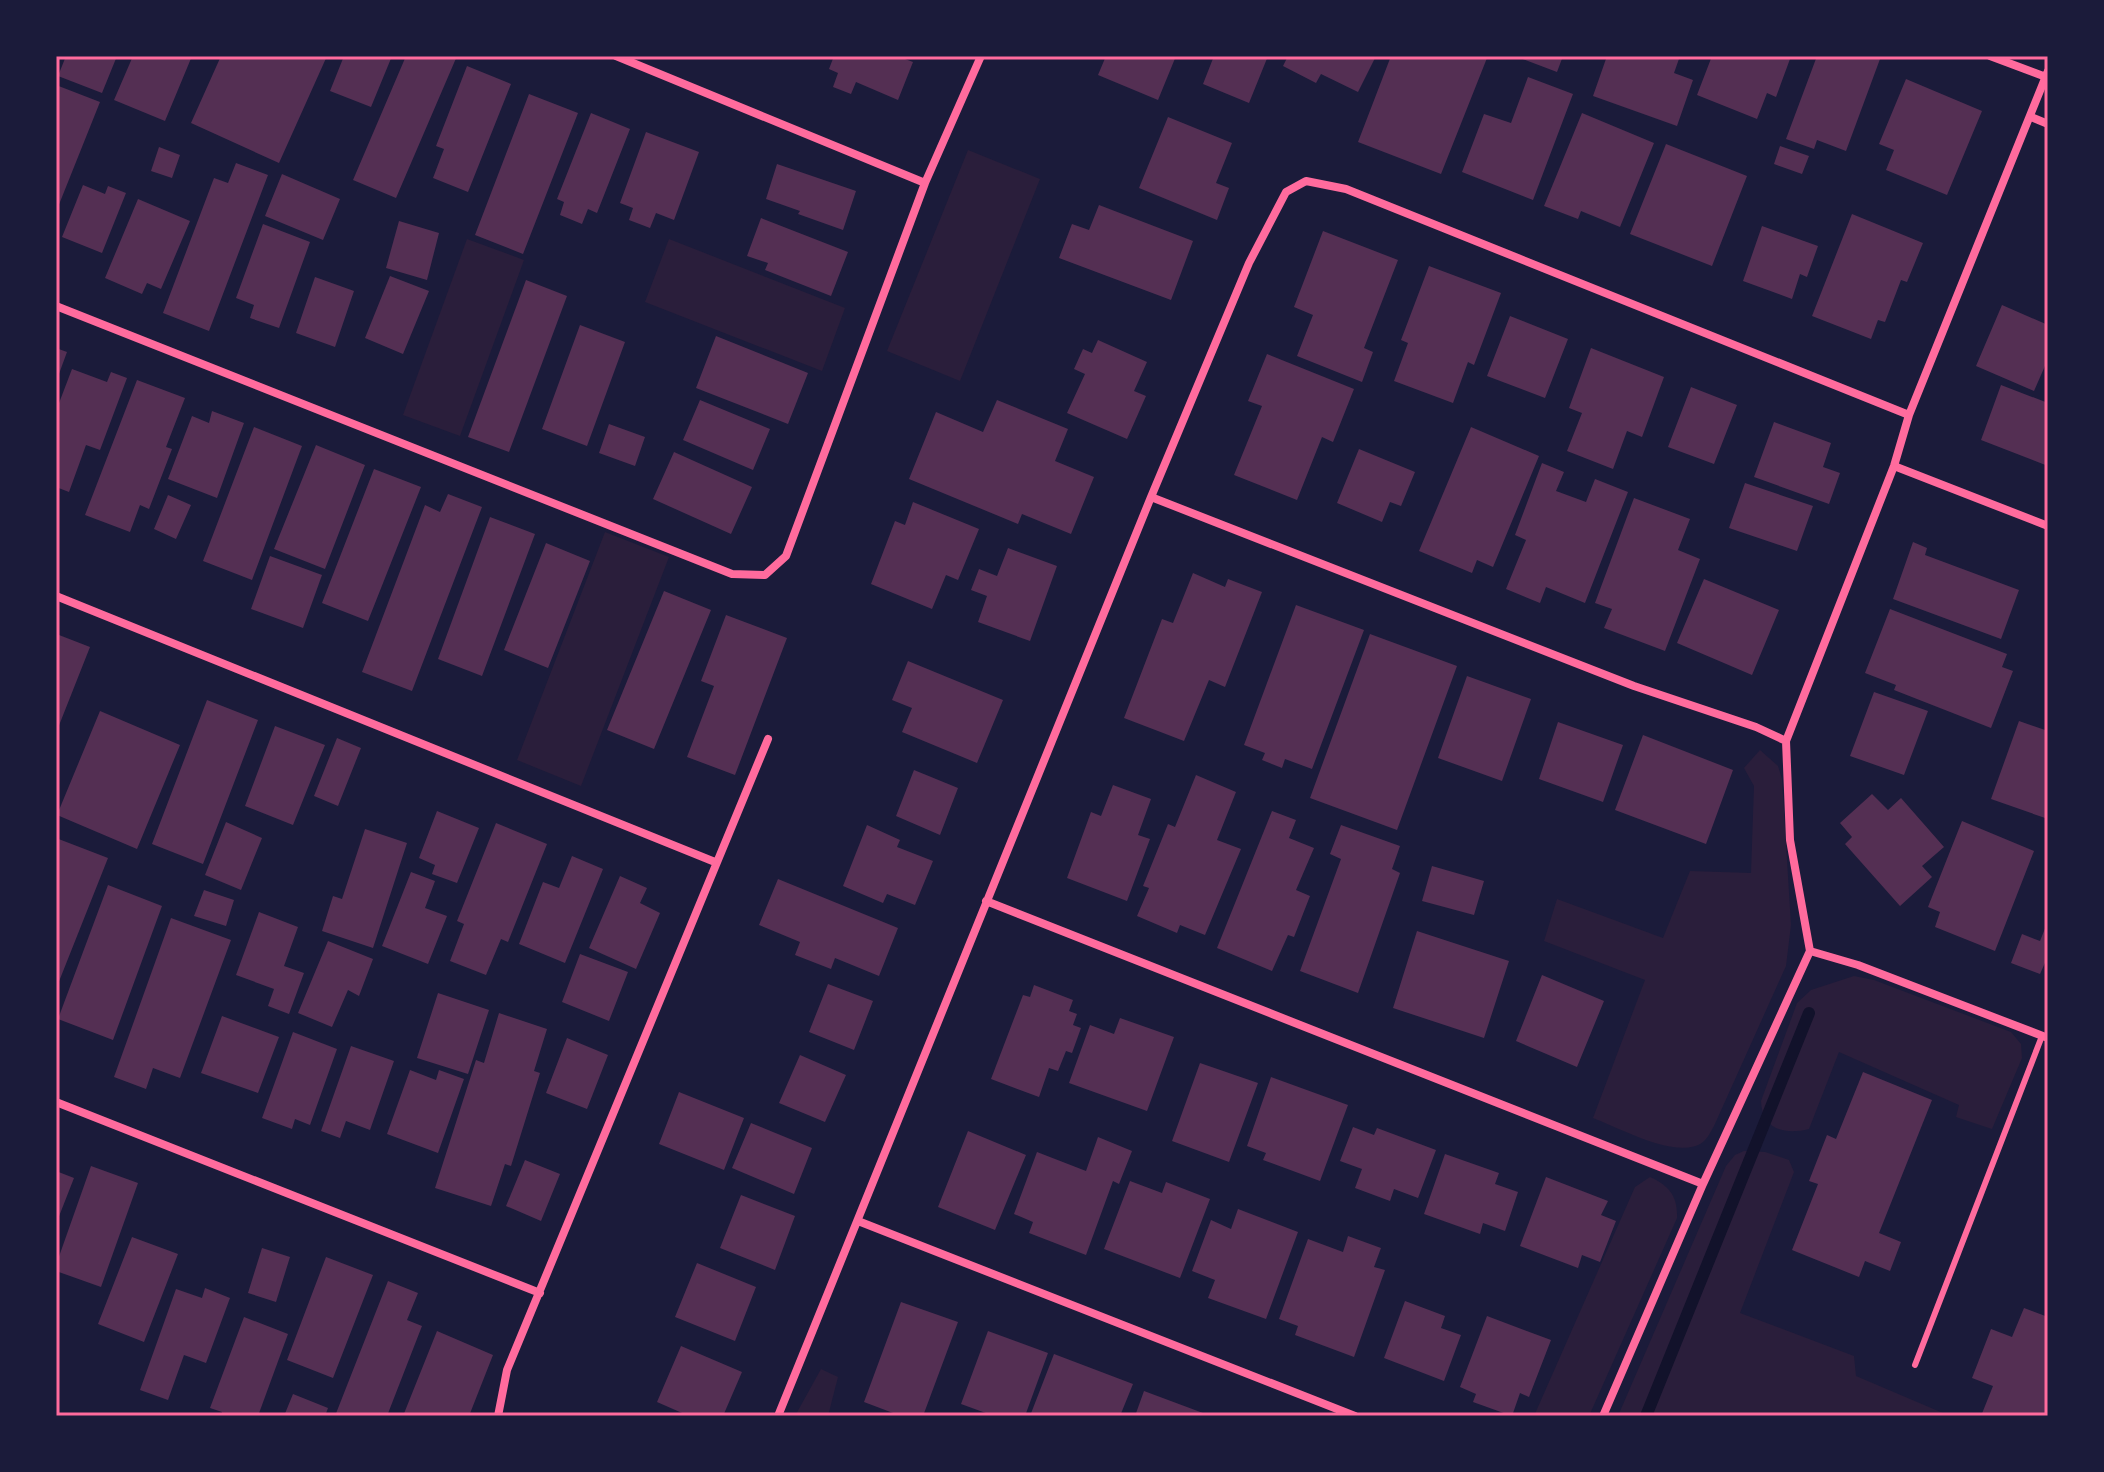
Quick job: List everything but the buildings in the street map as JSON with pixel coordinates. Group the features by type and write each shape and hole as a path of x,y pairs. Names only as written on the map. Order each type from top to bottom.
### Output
{"street":[{"path":"616,56 925,183"},
{"path":"56,306 732,574 765,575 786,556 925,183 981,56"},
{"path":"1603,1416 1703,1184 1810,951 1790,840 1786,741 1894,466 1909,415 2047,74 1990,56"},
{"path":"2031,117 2048,124"},
{"path":"778,1416 1151,497 1249,263 1286,192 1306,181 1346,189 1909,415"},
{"path":"1894,466 2048,526"},
{"path":"1151,497 1634,686 1756,727 1786,741"},
{"path":"56,596 715,862"},
{"path":"498,1416 507,1370 768,739"},
{"path":"986,901 1703,1184"},
{"path":"1810,951 1858,965 2045,1037"},
{"path":"56,1102 540,1293"},
{"path":"858,1221 1355,1416"}],"lane":[{"path":"1915,1365 2045,1037"}],"shaded area":[{"path":"968,150 1040,179 960,381 887,351"},
{"path":"467,239 524,260 460,436 403,415"},
{"path":"669,239 845,308 822,371 645,302"},
{"path":"605,532 669,557 581,786 517,760"},
{"path":"1760,750 1778,766 1782,779 1791,925 1786,966 1708,1136 1692,1147 1664,1145 1593,1118 1645,980 1544,941 1557,899 1663,938 1690,871 1751,873 1754,786 1744,768"},
{"path":"1854,976 1874,980 2011,1032 2021,1044 2022,1058 1992,1129 1956,1117 1959,1105 1839,1052 1809,1129 1784,1130 1770,1124 1762,1111 1761,1101 1797,1003 1811,990"},
{"path":"1744,1151 1765,1152 1789,1160 1794,1172 1740,1313 1854,1356 1856,1376 1950,1416 1618,1416 1726,1166 1735,1155"},
{"path":"1650,1177 1671,1193 1677,1218 1589,1416 1534,1416 1635,1187"},
{"path":"821,1369 838,1377 828,1416 795,1416"}],"waterway":[{"path":"1646,1416 1809,1013"}]}
